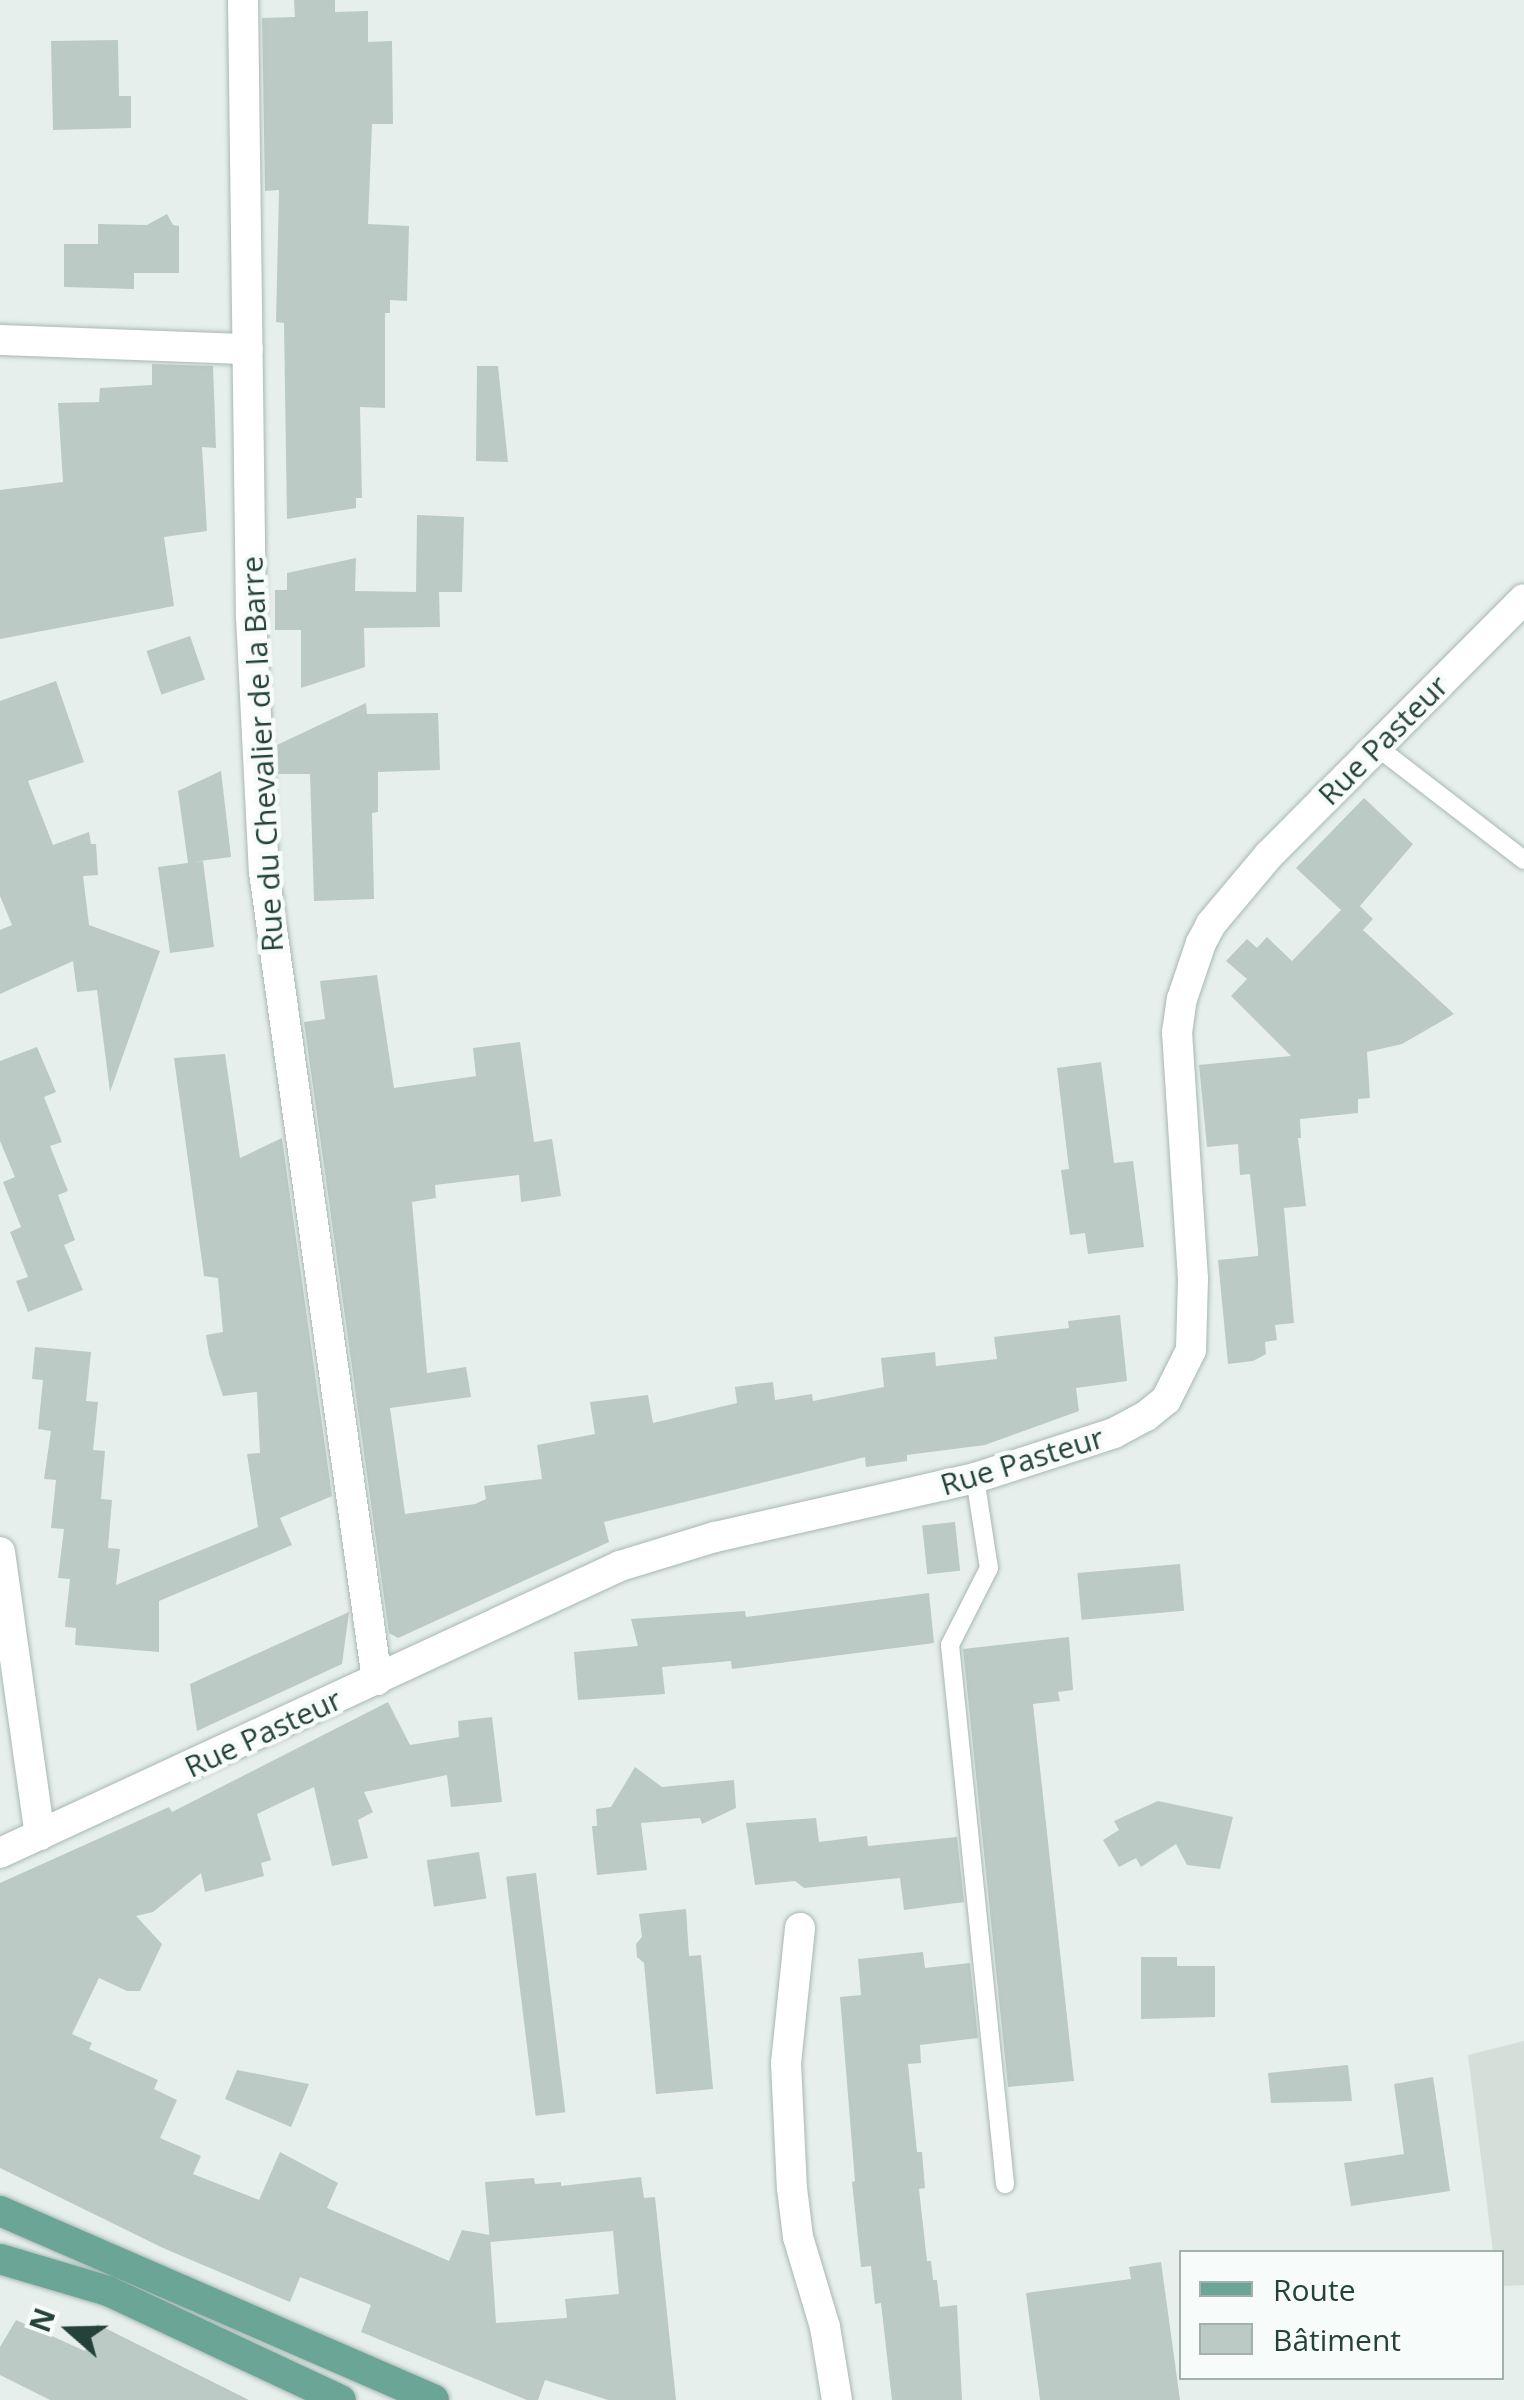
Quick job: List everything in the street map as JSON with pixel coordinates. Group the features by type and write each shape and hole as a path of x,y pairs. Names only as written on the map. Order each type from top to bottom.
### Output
{"main road":[{"path":"0,2211 434,2400"},
{"path":"0,2259 108,2290 341,2400"}],"street":[{"name":"Rue du Chevalier de la Barre","path":"243,0 252,674 264,872 377,1680"},
{"path":"0,340 248,350"},
{"name":"Rue Pasteur","path":"0,1853 620,1566 664,1550 974,1478 1114,1433 1166,1400 1191,1350 1194,1316 1176,1066 1179,1016 1190,968 1211,924 1228,902 1376,746 1524,599"},
{"path":"0,1552 40,1835"},
{"path":"800,1928 786,2062 792,2188 798,2237 825,2328 836,2400"}],"lane":[{"path":"1376,746 1524,860"},
{"path":"974,1478 989,1568 950,1646 1005,2184"}],"shaded area":[{"path":"1524,2041 1524,2285 1504,2286 1504,2250 1493,2250 1468,2055"}],"building":[{"path":"294,0 335,0 335,12 368,11 368,42 392,41 393,124 372,124 368,224 409,226 407,301 390,300 390,313 385,313 385,408 360,407 362,498 356,498 356,508 287,519 284,323 276,322 279,190 265,191 262,18 295,17"},
{"path":"118,40 119,96 131,96 131,128 53,130 51,41"},
{"path":"167,214 173,225 179,226 179,273 134,273 134,289 64,287 64,244 98,244 98,224 147,225"},
{"path":"152,364 213,366 216,448 202,447 207,531 164,537 174,606 0,639 0,490 63,482 58,403 99,402 100,388 152,385"},
{"path":"477,366 498,366 508,462 476,461"},
{"path":"417,515 464,517 462,592 439,592 440,627 364,628 365,667 301,688 301,630 275,630 275,590 287,590 287,573 356,558 355,591 416,592"},
{"path":"190,636 205,679 161,694 147,651"},
{"path":"56,681 84,762 28,781 53,845 89,832 91,844 96,844 98,875 83,876 89,925 160,951 110,1092 97,990 77,992 73,961 0,994 0,930 12,925 0,896 0,701"},
{"path":"366,703 367,714 438,713 440,770 378,772 378,812 372,813 374,899 314,901 310,774 278,774 277,745"},
{"path":"221,771 231,857 192,862 203,861 214,947 170,953 158,867 188,863 178,791"},
{"path":"1364,798 1413,844 1360,906 1373,919 1363,930 1454,1014 1402,1044 1367,1052 1370,1098 1358,1099 1358,1113 1300,1119 1298,1138 1306,1206 1284,1208 1294,1323 1275,1325 1277,1340 1265,1342 1266,1354 1253,1361 1228,1364 1218,1260 1258,1256 1258,1250 1250,1174 1240,1175 1238,1144 1207,1147 1199,1065 1291,1056 1231,996 1247,979 1226,961 1247,939 1257,948 1267,937 1292,961 1341,910 1296,868"},
{"path":"377,975 394,1088 476,1076 473,1048 520,1042 534,1142 552,1139 561,1196 521,1202 519,1175 435,1185 436,1198 412,1202 427,1373 466,1367 471,1397 390,1408 405,1514 475,1504 486,1499 484,1486 542,1479 537,1445 595,1434 590,1402 648,1395 653,1423 737,1403 735,1387 756,1384 773,1382 775,1400 812,1394 813,1401 884,1387 881,1358 935,1352 936,1366 997,1359 994,1337 1069,1328 1068,1321 1120,1315 1127,1381 1076,1388 1079,1411 985,1445 907,1455 907,1461 866,1467 865,1457 604,1522 609,1542 398,1638 389,1633 304,1022 325,1019 320,981"},
{"path":"37,1047 56,1092 44,1097 62,1142 50,1146 68,1191 58,1195 75,1240 64,1245 83,1290 28,1312 16,1281 28,1277 10,1232 21,1227 3,1182 15,1177 0,1141 0,1061"},
{"path":"225,1054 240,1158 282,1138 332,1496 280,1518 292,1545 159,1601 159,1652 75,1645 76,1628 65,1627 70,1579 58,1578 64,1529 51,1528 56,1480 44,1479 51,1431 38,1429 43,1380 32,1379 35,1347 91,1352 86,1401 98,1402 93,1450 105,1451 101,1499 112,1500 108,1548 120,1549 116,1585 258,1527 247,1454 260,1453 257,1392 223,1396 209,1354 206,1335 223,1332 218,1278 204,1276 174,1058"},
{"path":"1101,1062 1114,1163 1133,1161 1144,1247 1088,1254 1085,1233 1070,1235 1061,1170 1069,1169 1057,1068"},
{"path":"955,1522 960,1571 927,1574 922,1525"},
{"path":"1180,1564 1184,1611 1081,1620 1077,1573"},
{"path":"929,1593 934,1643 732,1669 731,1661 662,1667 665,1694 578,1700 574,1652 638,1646 631,1619 745,1611 746,1617"},
{"path":"349,1612 342,1664 197,1731 190,1684"},
{"path":"1069,1637 1073,1690 1058,1692 1060,1701 1033,1704 1074,2081 1008,2087 963,1649"},
{"path":"388,1702 410,1745 459,1737 458,1721 492,1717 502,1802 451,1807 447,1775 364,1792 373,1812 358,1820 368,1858 332,1866 314,1787 257,1814 271,1860 261,1863 264,1876 205,1892 201,1873 153,1912 136,1916 162,1944 140,1991 127,1991 99,1978 72,2034 92,2043 89,2049 158,2080 154,2089 177,2100 160,2138 201,2156 193,2174 259,2200 280,2152 338,2183 327,2208 449,2261 462,2230 489,2235 485,2182 534,2178 535,2184 561,2182 561,2186 641,2177 644,2198 655,2197 676,2400 608,2400 545,2380 538,2400 527,2400 361,2332 371,2305 300,2277 290,2302 163,2248 0,2168 0,1883 169,1807 172,1812","holes":["613,2231 619,2294 565,2299 567,2318 496,2323 490,2242"]},
{"path":"635,1767 662,1787 734,1780 736,1808 702,1824 700,1818 641,1823 647,1870 597,1875 592,1826 597,1826 596,1809 611,1807"},
{"path":"1158,1801 1233,1817 1220,1869 1187,1865 1176,1844 1141,1867 1136,1858 1119,1867 1103,1840 1119,1830 1114,1821"},
{"path":"816,1818 819,1842 867,1836 868,1846 957,1837 964,1902 904,1910 900,1878 804,1888 795,1881 755,1885 746,1823"},
{"path":"479,1852 486,1898 434,1907 427,1860"},
{"path":"536,1873 565,2112 536,2116 506,1877"},
{"path":"686,1909 689,1956 701,1955 713,2089 656,2094 644,1963 637,1957 636,1944 642,1937 639,1914"},
{"path":"923,1952 925,1968 970,1963 978,2038 920,2045 921,2063 908,2064 917,2152 922,2152 925,2188 919,2189 927,2261 931,2261 933,2280 937,2280 940,2307 957,2305 962,2400 892,2400 881,2303 875,2304 871,2266 861,2267 852,2182 855,2181 840,1997 861,1995 858,1959"},
{"path":"1141,1957 1177,1957 1177,1966 1215,1966 1215,2017 1141,2019"},
{"path":"1348,2065 1352,2101 1271,2103 1268,2073"},
{"path":"237,2070 309,2084 291,2127 225,2099"},
{"path":"1433,2077 1450,2191 1351,2206 1344,2163 1404,2154 1394,2084"},
{"path":"1161,2262 1180,2400 1040,2400 1026,2293 1131,2279 1129,2267"},
{"path":"16,2320 85,2351 97,2324 249,2400 50,2400 0,2375 0,2347"}]}
